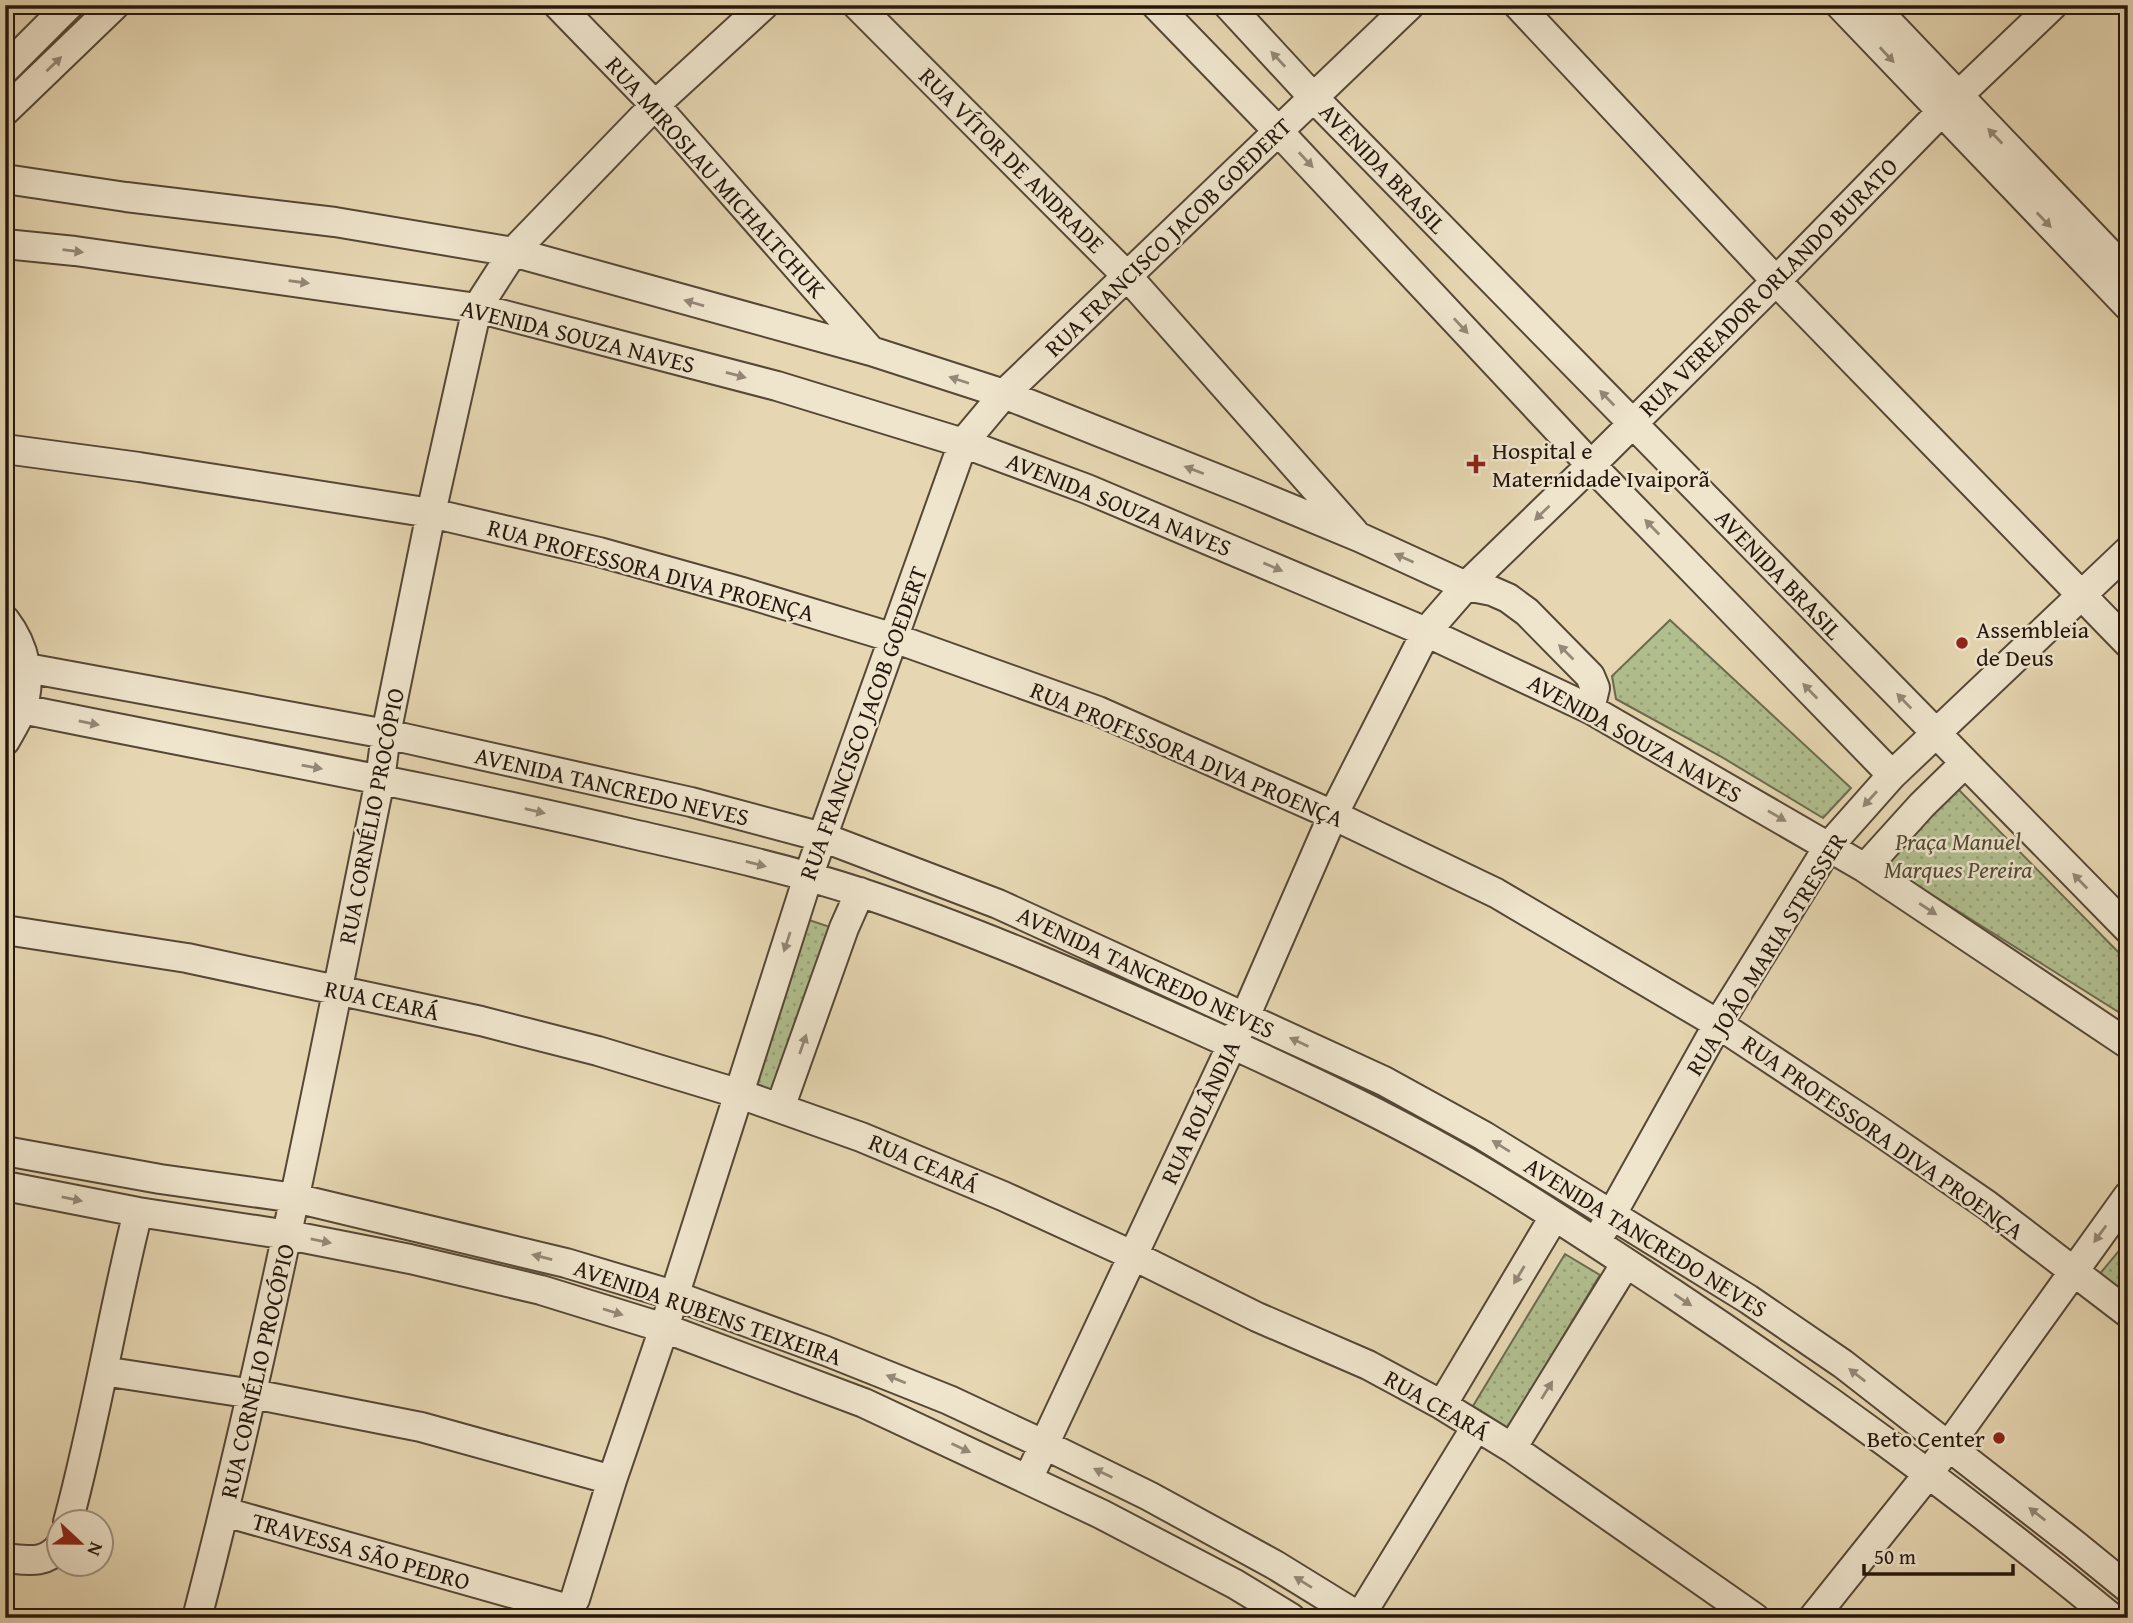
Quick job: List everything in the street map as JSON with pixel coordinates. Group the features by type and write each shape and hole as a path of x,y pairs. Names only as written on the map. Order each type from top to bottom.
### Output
{"street":[{"path":"5,69 69,5"},
{"path":"5,111 115,5"},
{"name":"RUA MIROSLAU MICHALTCHUK","path":"558,5 655,105 871,352"},
{"name":"RUA CORNÉLIO PROCÓPIO","path":"197,1618 225,1512 288,1235 431,513 477,308 513,253 655,105 764,5"},
{"name":"RUA VÍTOR DE ANDRADE","path":"858,5 1128,277 1359,537"},
{"name":"AVENIDA BRASIL","path":"1156,5 1591,465 1892,775"},
{"name":"AVENIDA BRASIL","path":"1228,5 1313,97 2128,929"},
{"name":"RUA FRANCISCO JACOB GOEDERT","path":"575,1599 808,877 963,443 1004,394 1410,5"},
{"path":"1518,5 1776,281 2128,643"},
{"path":"1840,5 2128,273"},
{"path":"1872,5 1949,104 2128,306"},
{"name":"RUA VEREADOR ORLANDO BURATO","path":"1426,632 1466,586 1776,281 1949,104 2053,5"},
{"path":"5,179 126,197 335,222 513,253 871,352 1004,394 1359,537 1466,586 1492,591 1508,598 1527,612 1590,676 1595,688 1590,709"},
{"name":"AVENIDA SOUZA NAVES","path":"5,244 75,251 477,308 777,386 963,443 1087,489 1426,632 1590,709 1866,868 2128,1044"},
{"name":"RUA PROFESSORA DIVA PROENÇA","path":"5,449 139,467 431,513 599,552 894,638 1098,711 1333,815 1496,892 1718,1024 1987,1205 2128,1313"},
{"name":"RUA JOÃO MARIA STRESSER","path":"1595,1242 1718,1024 1829,846 1892,775 2128,551"},
{"path":"5,620 16,634 27,668 22,709 5,741"},
{"name":"RUA ROLÂNDIA","path":"1028,1479 1245,1017 1333,815 1426,632"},
{"name":"AVENIDA TANCREDO NEVES","path":"27,668 386,734 691,802 822,837 998,904 1384,1081 1484,1136 1748,1299 1843,1364 2053,1526 2128,1588"},
{"name":"AVENIDA TANCREDO NEVES","path":"22,709 521,807 808,877 860,892 978,935 1117,993 1359,1105 1475,1167 1595,1242 1769,1358 1929,1473 2112,1618"},
{"name":"RUA JOÃO MARIA STRESSER","path":"1866,868 1922,805 1965,763"},
{"path":"780,1108 844,928 860,892"},
{"name":"RUA CEARÁ","path":"5,930 187,958 481,1021 598,1051 737,1093 861,1137 1003,1196 1132,1255 1257,1317 1368,1365 1442,1405 1511,1448 1755,1618"},
{"name":"AVENIDA RUBENS TEIXEIRA","path":"5,1151 160,1179 295,1198 566,1263 673,1295 937,1395 1043,1444 1195,1521 1275,1565 1360,1617"},
{"name":"AVENIDA RUBENS TEIXEIRA","path":"5,1186 410,1259 541,1290 664,1328 864,1403 1028,1479 1235,1584 1291,1618"},
{"path":"1813,1618 1929,1473 2128,1196"},
{"path":"72,1508 85,1460 118,1291 138,1212"},
{"path":"1442,1405 1554,1217"},
{"path":"1511,1448 1626,1262"},
{"path":"103,1371 253,1394 421,1427 612,1480"},
{"path":"1360,1617 1475,1427"},
{"name":"TRAVESSA SÃO PEDRO","path":"225,1512 561,1608 570,1606 575,1599"},
{"path":"5,1558 39,1561 46,1558"}],"green space":[{"path":"1670,620 1851,788 1823,818 1720,756 1616,699 1612,676"},
{"name":"Praça Manuel Marques Pereira","path":"1957,788 2128,962 2128,1018 1883,864"},
{"path":"809,920 833,928 774,1092 751,1084"},
{"path":"2128,1240 2128,1299 2098,1276"},
{"path":"1565,1254 1600,1275 1508,1428 1473,1406"}],"place":[{"name":"Hospital e Maternidade Ivaiporã","path":"1476,464"},
{"name":"Assembleia de Deus","path":"1962,643"},
{"name":"Beto Center","path":"1999,1438"}]}
